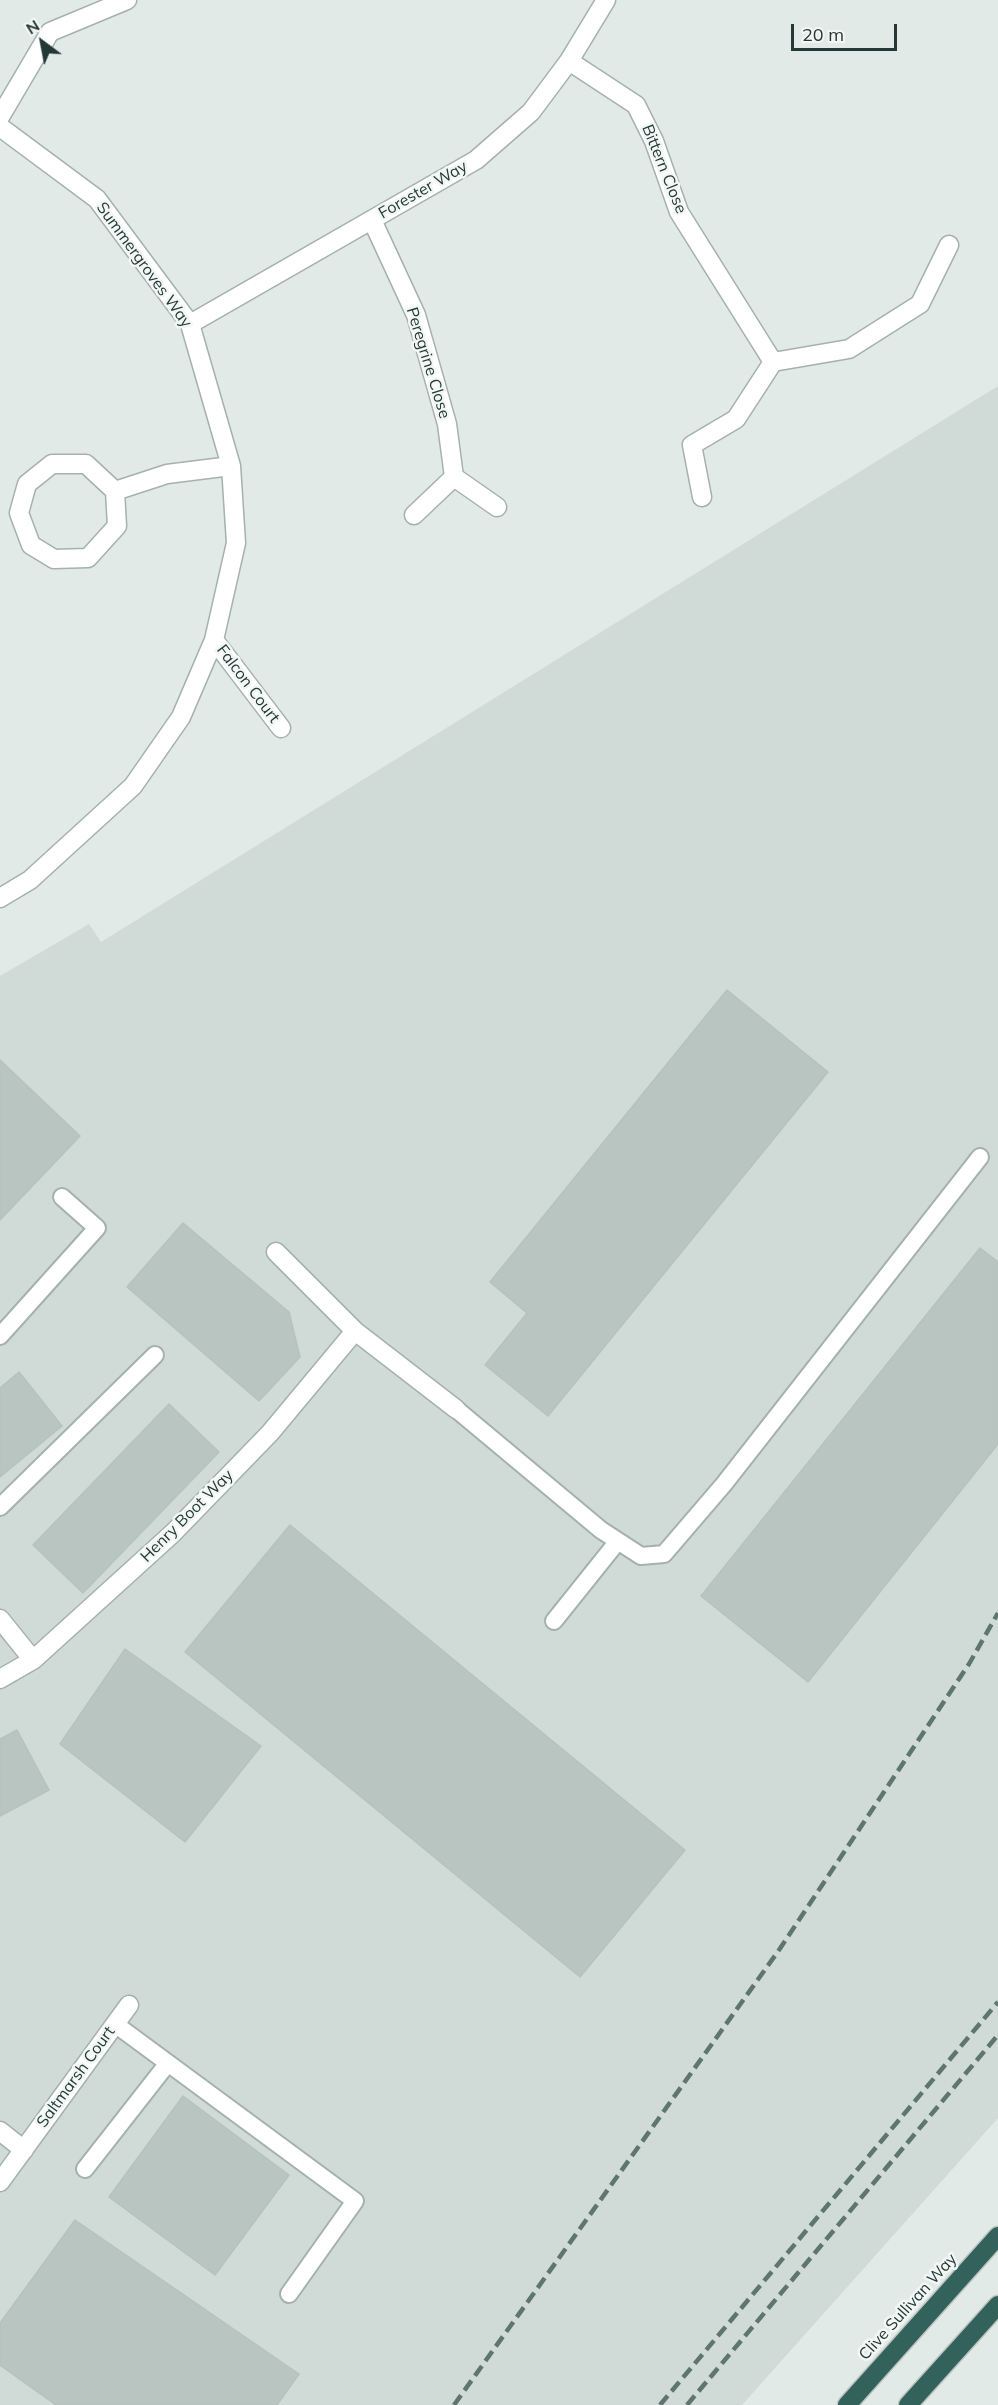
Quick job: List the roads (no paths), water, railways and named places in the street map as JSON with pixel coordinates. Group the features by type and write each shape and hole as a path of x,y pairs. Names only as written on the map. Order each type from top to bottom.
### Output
{"highway":[{"name":"Clive Sullivan Way","path":"847,2405 998,2236"},
{"path":"908,2405 998,2305"}],"street":[{"path":"0,117 50,32 127,0"},
{"name":"Forester Way","path":"190,324 476,160 531,112 569,61 606,0"},
{"name":"Bittern Close","path":"569,61 636,105 654,141 679,212 773,362"},
{"name":"Summergroves Way","path":"0,127 97,199 190,324 231,466 236,543 214,640 181,717 134,786 30,880 0,898"},
{"name":"Peregrine Close","path":"372,220 417,315 447,424 454,477"},
{"path":"702,497 692,445 736,418 773,362 849,349 920,304 949,245"},
{"path":"52,464 86,464 115,491 117,526 88,558 54,559 31,545 19,513 27,484 52,464"},
{"path":"115,491 167,474 231,466"},
{"path":"414,515 454,477 497,507"},
{"name":"Falcon Court","path":"214,640 281,728"},
{"path":"276,1252 355,1331 456,1409"},
{"name":"Henry Boot Way","path":"0,1679 33,1660 173,1533 270,1433 355,1331"},
{"path":"0,1619 33,1660"},
{"name":"Saltmarsh Court","path":"0,2182 129,2005"},
{"path":"0,2131 24,2150"}],"lane":[{"path":"456,1409 601,1530 641,1556 664,1554 683,1535 980,1157"},
{"path":"0,1336 97,1228 62,1197"},
{"path":"0,1506 155,1355"},
{"path":"554,1621 618,1541"},
{"path":"115,2024 355,2201 289,2294"},
{"path":"85,2169 168,2063"}],"railway":[{"path":"454,2405 779,1950 969,1664 998,1613"},
{"path":"660,2405 998,2002"},
{"path":"687,2405 998,2035"}]}
